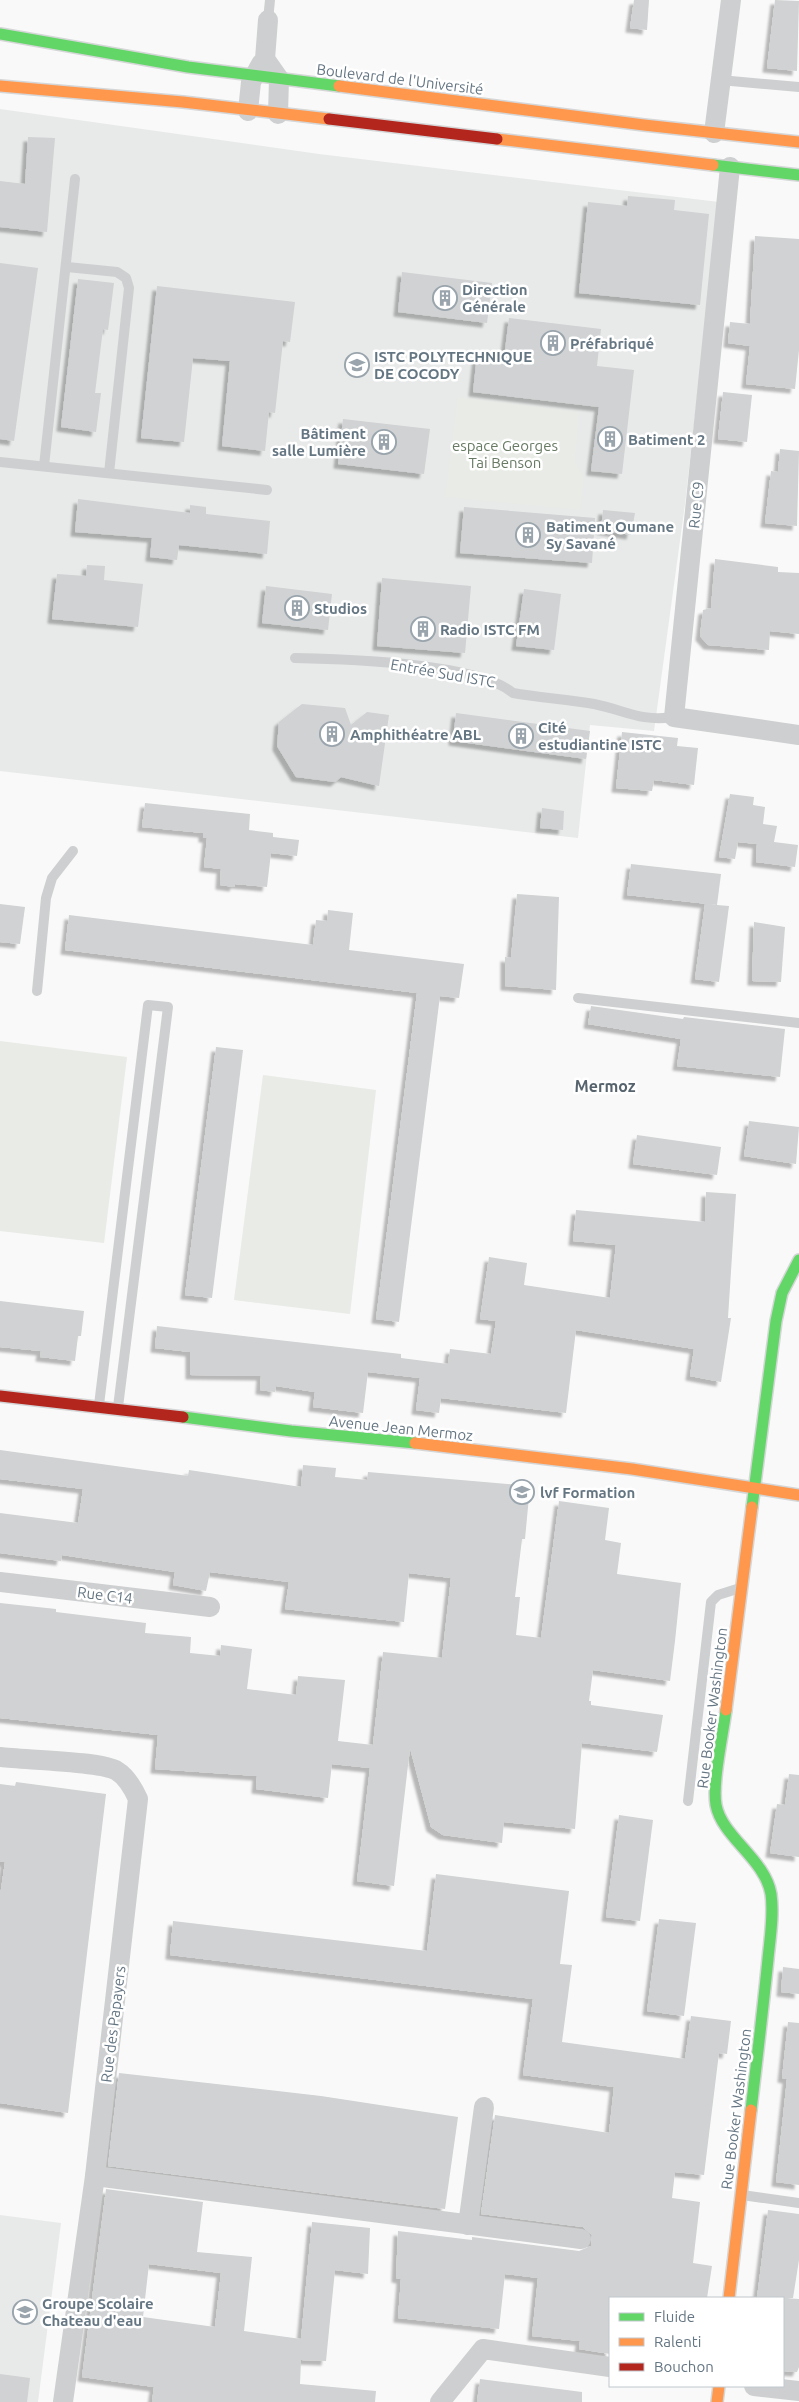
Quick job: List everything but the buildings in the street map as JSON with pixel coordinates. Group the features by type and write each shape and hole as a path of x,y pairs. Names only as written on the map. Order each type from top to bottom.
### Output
{"street":[{"path":"714,133 731,0"},
{"path":"248,111 253,76 265,58 268,20"},
{"name":"Boulevard de l'Université","path":"0,34 188,67 253,76 799,142"},
{"path":"265,58 279,79 278,114"},
{"path":"0,86 183,102 799,175"},
{"name":"Rue C9","path":"674,717 730,167"},
{"path":"674,717 799,735"},
{"name":"Rue Booker Washington","path":"729,2297 764,2003 772,1895 767,1878 723,1821 716,1805 716,1786 776,1320 782,1293 799,1260"},
{"name":"Avenue Jean Mermoz","path":"0,1396 118,1408 299,1432 406,1442 632,1469 799,1495"},
{"name":"Rue C14","path":"0,1582 210,1607"},
{"name":"Rue des Papayers","path":"0,1757 98,1766 116,1770 129,1782 138,1798 95,2176 63,2402"},
{"path":"468,2225 484,2107"},
{"path":"95,2176 581,2240"},
{"path":"440,2402 483,2349 609,2367"},
{"path":"717,2402 719,2387"},
{"path":"763,2387 799,2391"}],"lane":[{"path":"268,20 270,0"},
{"path":"720,80 799,87"},
{"path":"44,466 75,179"},
{"path":"67,267 117,272 126,278 129,288 109,473"},
{"path":"0,462 267,490"},
{"name":"Entrée Sud ISTC","path":"295,658 412,665 482,678 504,685 513,693 596,704 631,716 656,720 674,717"},
{"path":"37,990 46,898 52,878 73,851"},
{"path":"578,998 799,1023"},
{"path":"99,1406 148,1005 168,1008 118,1408"},
{"path":"688,1801 711,1602 718,1596 741,1588"},
{"path":"741,2195 799,2202"}],"shaded area":[{"path":"0,109 319,154 719,202 685,504 654,731 590,725 578,838 0,771"},
{"name":"Groupe Scolaire Chateau d'eau","path":"0,2215 61,2223 38,2402 0,2402"}],"green space":[{"name":"espace Georges Tai Benson","path":"458,397 579,412 575,462 584,478 580,510 445,497"},
{"path":"0,1041 127,1057 104,1243 0,1231"},
{"path":"263,1075 376,1090 350,1314 234,1300"}],"traffic: fast":[{"path":"0,34 188,67 339,86"},
{"path":"713,165 799,175"},
{"path":"752,1507 776,1321 782,1293 799,1260"},
{"path":"183,1417 291,1431 415,1443"},
{"path":"726,1710 715,1784 716,1805 726,1827 761,1870 767,1881 772,1902 771,1935 751,2110"}],"traffic: slow":[{"path":"0,86 183,102 329,119"},
{"path":"339,86 644,125 799,142"},
{"path":"497,139 713,165"},
{"path":"415,1443 632,1469 799,1495"},
{"path":"726,1710 752,1507"},
{"path":"729,2297 751,2110"},
{"path":"717,2402 719,2387"}],"traffic: jam":[{"path":"329,119 497,139"},
{"path":"0,1396 183,1417"}],"place":[{"name":"Direction Générale","path":"445,298"},
{"name":"Préfabriqué","path":"553,343"},
{"name":"ISTC POLYTECHNIQUE DE COCODY","path":"357,365"},
{"name":"Batiment 2","path":"610,439"},
{"name":"Bâtiment salle Lumière","path":"384,442"},
{"name":"Batiment Oumane Sy Savané","path":"528,535"},
{"name":"Studios","path":"297,608"},
{"name":"Radio ISTC FM","path":"423,629"},
{"name":"Amphithéatre ABL","path":"332,734"},
{"name":"Cité estudiantine ISTC","path":"521,736"},
{"name":"lvf Formation","path":"522,1492"},
{"name":"Groupe Scolaire Chateau d'eau","path":"25,2312"}],"district":[{"name":"Mermoz","path":"605,1086"}]}
